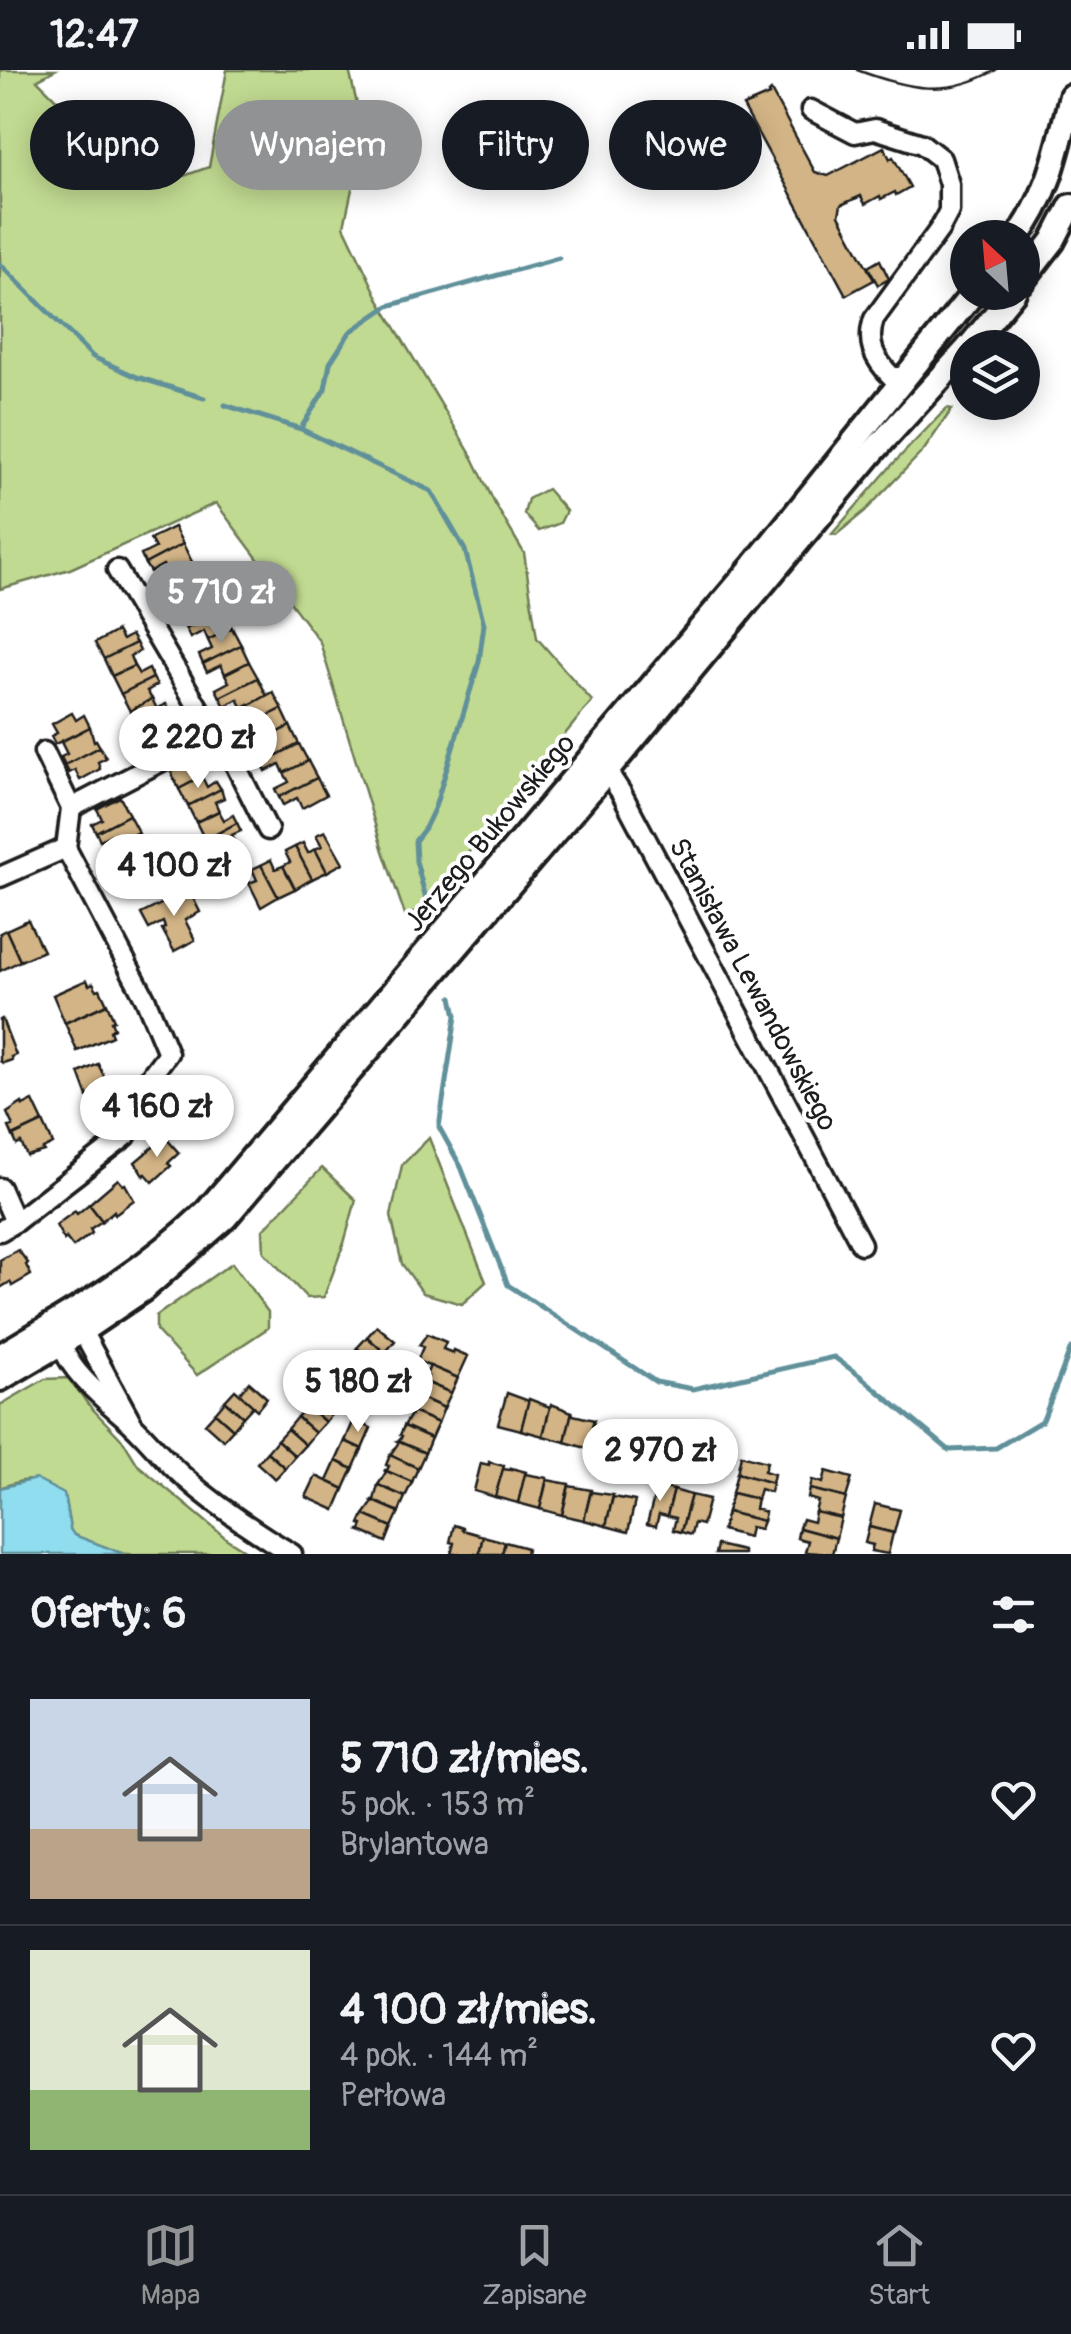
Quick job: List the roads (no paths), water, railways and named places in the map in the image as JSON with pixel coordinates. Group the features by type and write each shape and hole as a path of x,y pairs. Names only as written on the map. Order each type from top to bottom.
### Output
{"street":[{"path":"1027,220 1047,187 1071,96"},
{"path":"811,110 855,134 874,129 922,144 942,159 949,184 949,210 939,230 887,290 870,332 876,358 892,377 906,377"},
{"path":"1040,258 1054,241 1071,206"},
{"name":"Jerzego Bukowskiego","path":"0,1379 68,1331 144,1289 226,1218 599,764 960,310"},
{"name":"Jerzego Bukowskiego","path":"983,330 999,310"},
{"name":"Jerzego Bukowskiego","path":"599,764 950,368"},
{"path":"117,570 214,734 228,750 268,830"},
{"path":"71,808 214,734"},
{"path":"0,1188 8,1227 126,1136 150,1077 168,1053 145,998 66,848 71,808 44,752"},
{"name":"Stanisława Lewandowskiego","path":"599,764 622,794 860,1244"},
{"path":"0,878 66,848"},
{"path":"68,1331 75,1368 97,1394 184,1478 241,1523 292,1554"},
{"name":"Jerzego Bukowskiego","path":"0,1356 68,1331"}],"water":[{"path":"35,1479 64,1494 74,1535 124,1554 0,1554 0,1488"}],"waterway":[{"path":"301,428 325,389 330,363 350,332 388,306 559,258"},
{"path":"0,264 93,357 137,377 204,398"},
{"path":"225,405 301,429 431,491 465,550 484,624 479,662 435,807 415,841 428,906"},
{"path":"452,997 456,1016 439,1127 461,1167 508,1285 656,1382 693,1389 834,1357 949,1450 996,1448 1043,1420 1071,1348"}],"tram line":[{"path":"857,70 927,88 960,84 996,70"}]}
